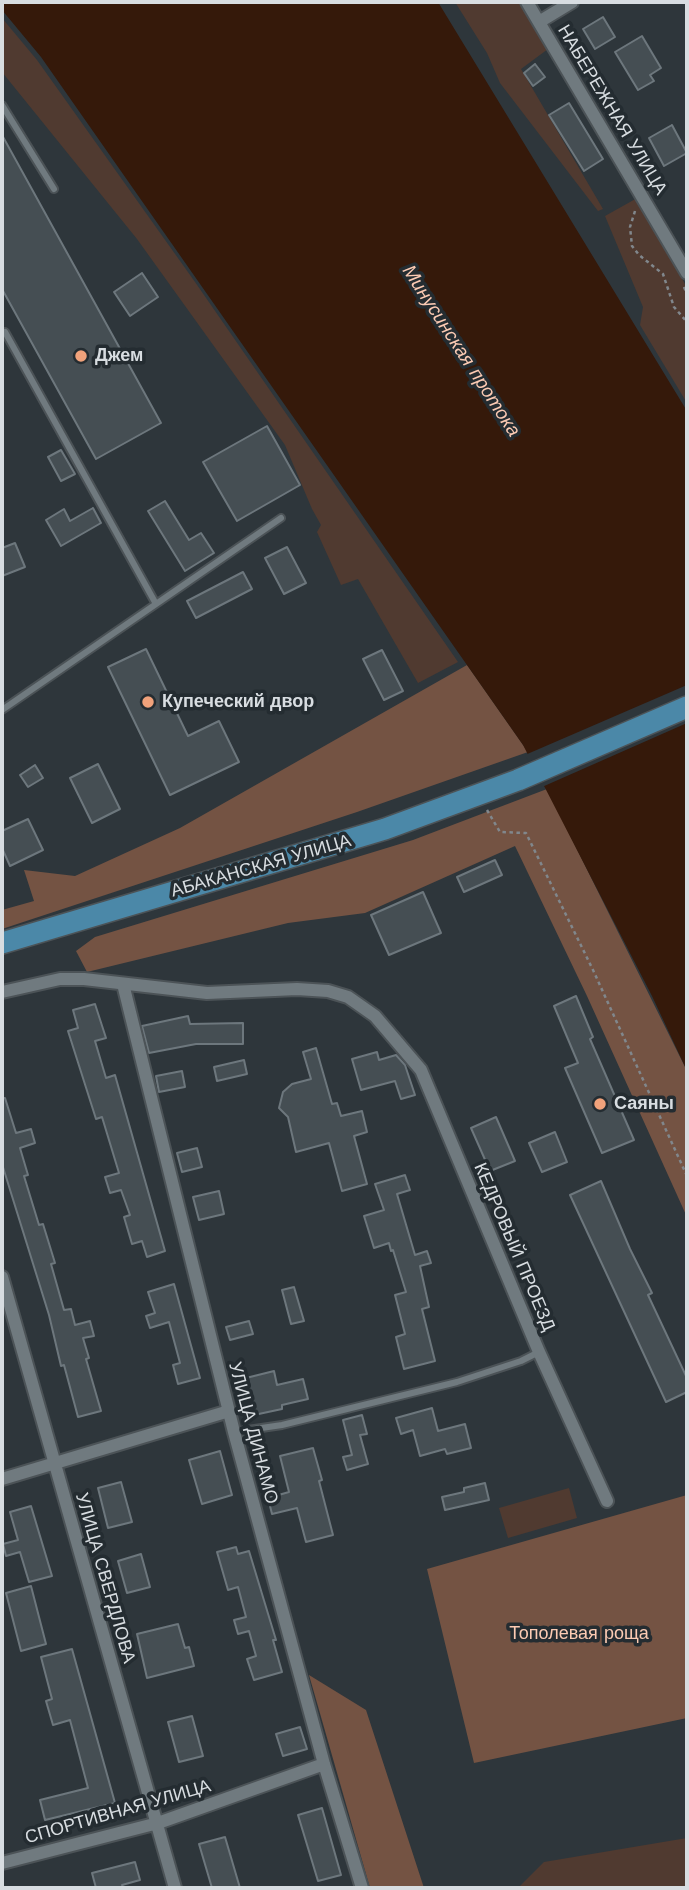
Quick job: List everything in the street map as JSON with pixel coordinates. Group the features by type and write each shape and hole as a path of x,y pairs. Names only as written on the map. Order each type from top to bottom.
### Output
{"main road":[{"name":"АБАКАНСКАЯ УЛИЦА","path":"2,943 385,829 518,780 687,707"}],"street":[{"name":"НАБЕРЕЖНАЯ УЛИЦА","path":"527,2 683,277"},
{"path":"539,22 572,2"},
{"path":"2,992 60,979 123,984"},
{"name":"КЕДРОВЫЙ ПРОЕЗД","path":"123,984 207,993 297,989 328,991 348,997 375,1016 421,1070 540,1352 607,1501"},
{"name":"УЛИЦА ДИНАМО","path":"123,984 234,1432 324,1765 362,1888"},
{"name":"УЛИЦА СВЕРДЛОВА","path":"2,1277 175,1888"},
{"path":"2,1479 229,1411"},
{"name":"СПОРТИВНАЯ УЛИЦА","path":"2,1863 158,1823 324,1765"}],"lane":[{"path":"2,105 54,189"},
{"path":"5,332 156,604"},
{"path":"2,710 281,519"},
{"path":"234,1432 282,1425 457,1382 521,1362 540,1352"}],"path":[{"path":"636,209 630,227 632,246 663,274 674,307 687,322"},
{"path":"683,277 687,294"},
{"path":"478,795 500,832 526,833 593,970 687,1176"}],"shaded area":[{"path":"455,2 520,2 548,49 521,69 603,209 598,211 500,83 487,53"},
{"path":"2,18 37,60 195,282 458,662 418,683 358,579 341,585 317,532 321,525 285,445 137,239 2,72"},
{"path":"639,197 687,288 687,403 640,325 643,307 605,216"},
{"path":"569,1488 577,1518 508,1538 499,1508"},
{"path":"687,1838 687,1888 518,1888 544,1862"}],"green space":[{"path":"467,665 528,752 357,812 2,929 2,910 34,901 24,870 75,876 180,828"},
{"path":"547,789 687,1071 687,1217 587,996 515,846 365,913 288,923 87,972 76,951 95,937 413,840"},
{"name":"Тополевая роща","path":"687,1495 687,1718 474,1763 427,1569"},
{"path":"309,1675 366,1710 424,1888 370,1888"}],"water":[{"name":"Минусинская протока","path":"2,2 438,2 687,411 687,1071 652,996 523,745 41,57 2,10"}],"pier":[{"path":"687,685 687,723 542,787 525,755"}],"building":[{"path":"603,17 615,37 595,49 583,29"},
{"path":"642,36 661,68 650,75 654,81 638,90 615,52"},
{"path":"535,64 545,77 533,86 524,73"},
{"path":"569,103 603,159 584,171 549,115"},
{"path":"672,125 687,153 664,166 649,138"},
{"name":"Джем","path":"2,135 161,423 96,459 2,289"},
{"path":"142,273 158,297 130,316 114,292"},
{"path":"267,426 300,485 237,521 203,462"},
{"path":"61,450 75,474 61,481 48,457"},
{"path":"165,501 189,540 201,533 214,553 185,571 148,511"},
{"path":"93,508 101,523 61,546 46,520 64,509 70,521"},
{"path":"15,543 25,567 2,576 2,548"},
{"path":"287,547 306,583 284,594 265,558"},
{"path":"243,572 252,589 196,618 187,601"},
{"path":"146,649 188,736 219,721 239,762 170,795 108,667"},
{"path":"382,650 403,691 384,700 363,659"},
{"path":"98,764 120,809 92,823 70,778"},
{"path":"35,765 43,778 28,787 20,775"},
{"path":"28,819 43,850 10,866 2,848 2,831"},
{"path":"495,860 502,875 464,892 457,877"},
{"path":"423,892 441,933 389,955 371,915"},
{"name":"Саяны","path":"576,996 593,1037 590,1039 634,1140 602,1153 565,1068 578,1063 554,1006"},
{"path":"95,1004 106,1038 95,1041 106,1078 115,1075 165,1251 147,1257 142,1241 132,1244 124,1217 130,1215 121,1190 110,1193 105,1177 119,1173 102,1117 96,1119 68,1031 78,1028 73,1010"},
{"path":"188,1016 190,1024 243,1023 243,1044 196,1044 149,1053 142,1026"},
{"path":"316,1048 332,1104 337,1103 341,1116 362,1111 367,1132 354,1136 367,1184 342,1191 329,1143 296,1152 288,1117 279,1108 283,1092 292,1084 311,1079 303,1052"},
{"path":"377,1052 379,1060 396,1055 405,1065 415,1095 401,1099 395,1081 361,1090 352,1059"},
{"path":"244,1060 247,1074 217,1081 214,1067"},
{"path":"182,1071 185,1087 159,1092 156,1076"},
{"path":"2,1098 5,1098 16,1133 31,1129 35,1143 20,1148 28,1175 24,1176 39,1225 43,1224 55,1263 51,1264 64,1310 71,1309 75,1325 90,1321 94,1336 83,1338 89,1358 86,1359 101,1411 78,1417 64,1365 61,1366 49,1315 2,1164"},
{"path":"496,1117 515,1161 490,1171 471,1128"},
{"path":"555,1132 567,1162 542,1172 529,1143"},
{"path":"197,1148 202,1167 182,1172 177,1153"},
{"path":"405,1175 410,1190 397,1194 415,1255 427,1251 431,1263 420,1266 429,1307 422,1309 435,1361 404,1369 396,1337 405,1334 395,1295 406,1292 393,1250 391,1251 389,1243 374,1248 364,1216 384,1210 375,1184"},
{"path":"601,1181 652,1293 648,1295 687,1378 687,1392 666,1402 570,1195"},
{"path":"219,1191 224,1214 199,1220 193,1197"},
{"path":"174,1284 200,1378 178,1384 173,1365 180,1363 169,1322 150,1328 146,1316 155,1313 148,1292"},
{"path":"294,1287 304,1321 291,1324 282,1290"},
{"path":"249,1321 253,1334 230,1340 226,1327"},
{"path":"274,1371 277,1385 303,1379 308,1399 282,1405 282,1409 254,1415 246,1378"},
{"path":"432,1408 438,1431 465,1424 471,1448 447,1454 445,1449 420,1456 413,1430 401,1434 396,1418"},
{"path":"362,1415 367,1434 360,1435 368,1464 347,1470 343,1457 352,1455 343,1420"},
{"path":"313,1448 333,1535 306,1542 297,1508 272,1514 268,1498 289,1492 280,1456"},
{"path":"220,1451 232,1495 202,1504 189,1460"},
{"path":"121,1482 132,1522 108,1528 98,1488"},
{"path":"485,1483 489,1500 445,1510 442,1497"},
{"path":"31,1506 52,1576 29,1582 20,1552 6,1556 3,1544 18,1540 10,1512"},
{"path":"236,1547 238,1554 249,1551 276,1640 273,1640 282,1672 254,1680 247,1659 256,1656 249,1631 238,1634 234,1620 246,1617 238,1587 228,1590 217,1552"},
{"path":"141,1554 150,1587 127,1593 118,1561"},
{"path":"31,1586 46,1644 21,1651 6,1593"},
{"path":"178,1624 194,1666 147,1678 137,1634"},
{"path":"72,1649 115,1803 45,1820 40,1800 88,1788 70,1720 53,1725 46,1701 52,1699 41,1657"},
{"path":"192,1716 203,1756 179,1762 168,1722"},
{"path":"300,1727 307,1749 283,1756 276,1734"},
{"path":"322,1808 341,1875 318,1881 298,1815"},
{"path":"225,1837 240,1888 212,1888 199,1844"},
{"path":"135,1862 140,1880 122,1885 123,1888 96,1888 92,1873"}],"place":[{"name":"Джем","path":"81,356"},
{"name":"Купеческий двор","path":"148,702"},
{"name":"Саяны","path":"600,1104"}]}
